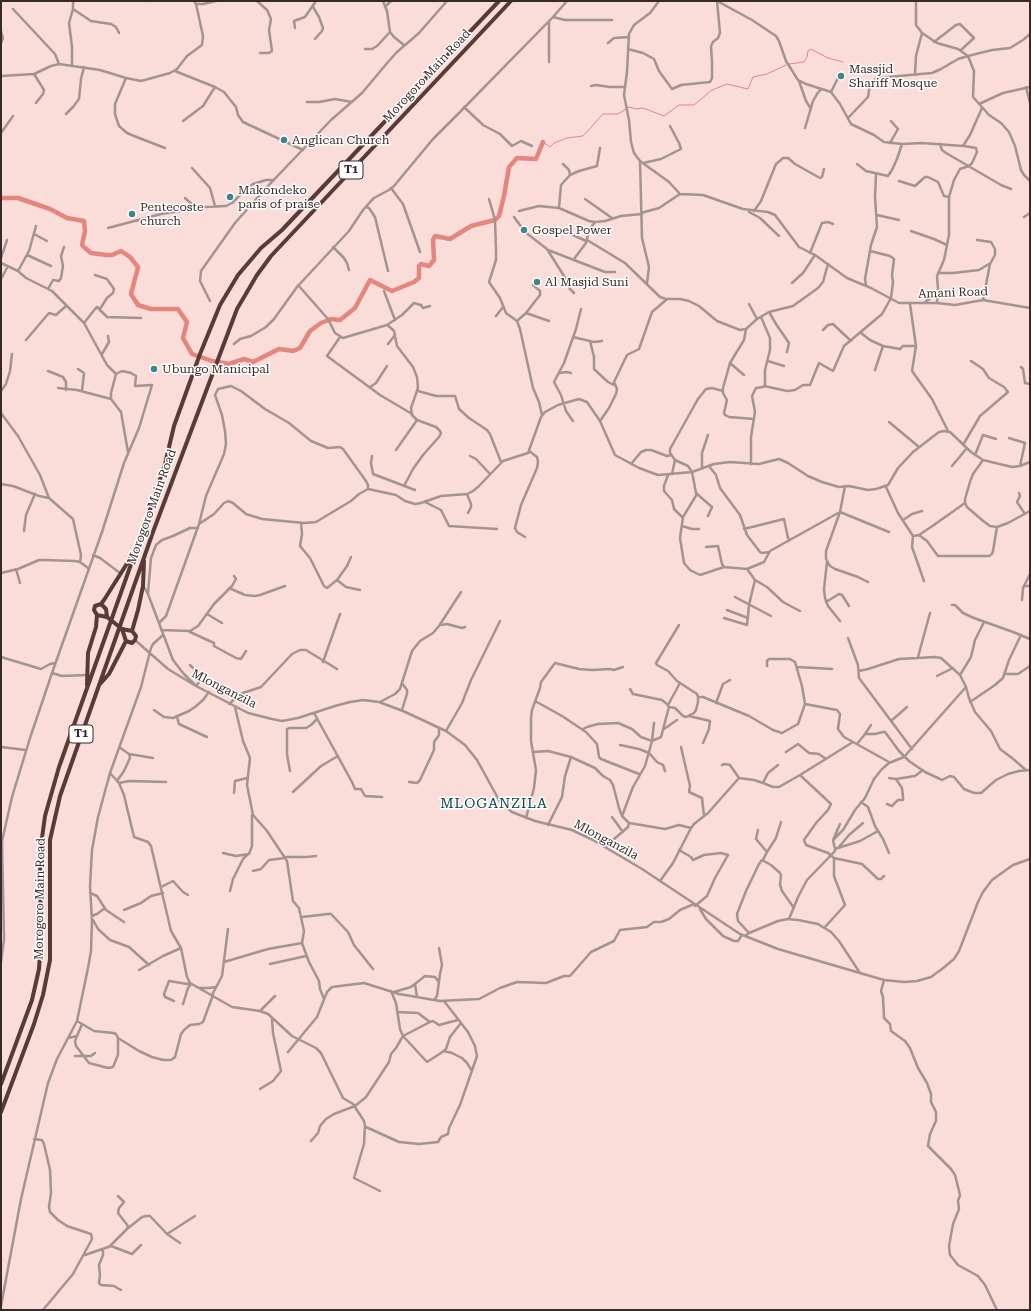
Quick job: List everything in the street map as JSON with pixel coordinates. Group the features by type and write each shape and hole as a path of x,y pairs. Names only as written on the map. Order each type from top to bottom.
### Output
{"highway":[{"name":"Morogoro Main Road","path":"1,1084 32,1000 39,969 41,941 40,854 45,816 59,767 137,549 165,464 174,426 200,354 220,306 238,275 261,248 282,230 499,1"},
{"name":"Morogoro Main Road","path":"1,1112 34,1024 43,995 50,960 50,840 60,796 146,551 237,309 257,275 271,256 511,1"},
{"path":"88,688 88,653 96,627 97,615 94,610 97,604 101,604 112,590 120,574 137,549"},
{"path":"132,631 143,586 143,569 146,551"},
{"path":"101,604 106,609 107,617"},
{"path":"97,615 107,617 122,629 132,631 136,636 135,640 129,643 126,641"},
{"path":"98,687 108,674 126,641 122,629"}],"street":[{"path":"72,65 72,47 69,23 73,9 73,1"},
{"path":"1,76 34,74 45,68 59,64 109,72 136,81 146,81 174,71 187,56 202,45 203,36 194,1"},
{"path":"196,4 216,1"},
{"path":"257,1 267,10 271,19 269,30 272,51 269,53 260,53"},
{"path":"295,28 294,21 305,17 316,1"},
{"path":"383,1 387,11 390,32 405,45"},
{"path":"385,6 391,1"},
{"path":"210,301 200,281 201,271 235,223 331,120 352,103 388,62 419,33 446,2 441,1"},
{"path":"234,344 240,339 251,336 266,327 274,319 298,285 349,230 366,206 374,198 391,188 433,139 553,18 567,1"},
{"path":"519,211 539,206 559,208 589,221 605,221 613,218 642,214 659,208 680,194 669,182 643,164 634,153 624,95 629,37 632,28 650,13 659,1"},
{"path":"628,49 643,53 654,59 659,71 672,89 681,85 711,82 711,46 718,38 720,32 717,1 752,20 779,39 786,61 798,80 806,101 811,109"},
{"path":"916,1 916,25 922,33 934,42 961,50 968,56 974,71 973,97 989,115 1009,132 1015,146 1022,172 1030,181"},
{"path":"313,6 323,28 315,39"},
{"path":"13,9 55,54 59,64"},
{"path":"73,9 91,21 111,24 119,33"},
{"path":"553,18 565,20 612,20"},
{"path":"549,22 549,62"},
{"path":"934,42 956,25 961,24 974,38 961,50"},
{"path":"1,31 4,38 1,43"},
{"path":"365,49 372,49 377,46 390,32"},
{"path":"914,74 916,56 922,33"},
{"path":"848,118 868,98 870,86 873,80 878,77 936,72 958,59 992,50 1008,49 1030,34"},
{"path":"608,43 614,38 629,37"},
{"path":"66,114 79,99 84,67"},
{"path":"174,71 224,92 236,107 238,115 244,122 303,150"},
{"path":"34,74 44,90 43,94 36,103"},
{"path":"126,78 115,104 115,114 119,126 130,134 165,148"},
{"path":"831,92 838,78"},
{"path":"798,80 831,92 853,126 874,135 884,142 902,144 940,144 977,149 977,153 972,163 969,166 959,169 949,197 949,235 944,260 938,273 937,303"},
{"path":"591,86 625,87"},
{"path":"183,121 203,106 215,87"},
{"path":"979,104 1003,93 1030,87"},
{"path":"1026,88 1030,103"},
{"path":"805,128 817,94 821,89"},
{"path":"307,102 319,102 335,99 352,103"},
{"path":"464,107 484,125 500,134 512,146 521,141 532,146"},
{"path":"963,146 970,135 982,108"},
{"path":"1,133 13,116"},
{"path":"890,143 898,129 891,122"},
{"path":"643,164 655,161 681,149 679,142 670,126"},
{"path":"856,164 866,171 886,176 890,174 902,144"},
{"path":"940,144 944,152 1001,185 1011,189"},
{"path":"559,208 561,185 570,175 578,171 597,166 600,148"},
{"path":"754,211 761,201 776,164 783,158 788,158 795,164 820,178 822,177 824,169"},
{"path":"640,161 642,238 648,263 647,283"},
{"path":"972,163 974,169"},
{"path":"563,164 569,170 570,175"},
{"path":"192,168 210,188 215,206"},
{"path":"866,286 865,279 876,229 876,174"},
{"path":"899,181 914,186 919,184 926,177 932,178 938,182 944,196 949,197"},
{"path":"108,228 161,214 196,208 226,206 232,203 253,184 266,180 274,180"},
{"path":"391,188 403,204 420,252"},
{"name":"Amani Road","path":"680,194 703,195 745,210 768,212 775,215 796,244 815,255 846,278 866,286 899,303 937,303 955,305 983,300 1030,308"},
{"path":"185,198 196,208"},
{"path":"200,524 228,501 246,514 262,520 301,523 316,522 352,502 359,494 368,489 396,496 418,504 441,496 467,494 476,490 501,462 527,454 542,415 539,402 533,388 522,334 517,321 508,315 500,298 489,282 496,260 496,249 495,220 489,199"},
{"path":"585,199 613,218"},
{"path":"366,206 375,217 388,271"},
{"path":"745,210 757,216 779,236"},
{"path":"1024,217 1030,214"},
{"path":"877,215 899,220"},
{"path":"514,216 525,232 547,249 605,272 615,272"},
{"path":"574,259 587,241 589,230 595,222"},
{"path":"810,253 822,223 828,222 833,224"},
{"path":"18,272 27,255 36,226"},
{"path":"560,230 587,241 620,260 647,283 658,295 666,299 682,299 700,306 717,321 740,330 746,329 757,319 769,312 793,306 818,288 823,282 828,264"},
{"path":"911,231 947,245"},
{"path":"34,234 47,240"},
{"path":"1,258 7,240"},
{"path":"977,240 988,241 994,246 995,255 990,264 983,300"},
{"path":"48,289 53,280 60,280 61,278 63,266 61,256 64,247"},
{"path":"333,247 344,258 349,270"},
{"path":"547,249 564,276 570,289 574,293"},
{"path":"751,464 751,437 755,412 752,395 757,387 764,386 787,391 795,390 803,385 810,385 819,364 833,371 840,359 843,346 861,333 882,314 891,298 894,259 890,256 870,251"},
{"path":"27,255 51,266"},
{"path":"792,283 803,273 815,255"},
{"path":"1,262 58,296 84,323 107,365 116,374"},
{"path":"938,273 979,270 990,264"},
{"path":"1,279 8,266"},
{"path":"95,276 107,279 114,289 113,293 107,298 100,310"},
{"path":"298,285 328,319 335,333 340,336 348,337 387,325 414,303 421,305 423,308 430,306"},
{"path":"517,321 526,313 540,295 540,291 534,285"},
{"path":"384,290 395,320"},
{"path":"924,303 938,292"},
{"path":"600,421 617,391 614,382 627,355 639,349 650,314 666,299"},
{"path":"749,304 757,319"},
{"path":"910,304 916,346 912,372 932,399 948,431 975,455 983,460 1009,466 1020,466 1030,462"},
{"path":"26,340 48,313 56,315 66,306"},
{"path":"84,323 97,307 107,317 141,318"},
{"path":"496,316 503,307"},
{"path":"573,421 566,411 560,391 554,383 564,363 581,309"},
{"path":"769,312 789,343 787,352"},
{"path":"526,313 549,322"},
{"path":"761,317 767,330 770,342 764,386"},
{"path":"823,330 828,325 833,324 851,341"},
{"path":"387,325 391,328 395,335 397,346 414,369 418,383 418,391 411,408 412,415"},
{"path":"746,329 744,340 730,363 723,391 727,400 724,411 725,415 737,418 754,419"},
{"path":"861,333 870,340 883,346 900,349 903,346 916,346"},
{"path":"388,344 395,335"},
{"path":"102,354 109,342 108,336"},
{"path":"340,336 327,356 417,420 433,425 439,429 441,433 413,469 404,486"},
{"path":"573,337 590,341 602,341"},
{"path":"590,341 594,357 594,369 616,387"},
{"path":"875,370 883,346"},
{"path":"1,392 6,384 10,371 12,354"},
{"path":"768,361 784,366"},
{"path":"963,445 980,416 1008,392 1004,387 989,378 983,369 971,361"},
{"path":"730,363 744,375"},
{"path":"369,387 376,383 387,366"},
{"path":"1021,367 1023,369 1025,382 1030,384"},
{"path":"78,369 84,373 82,391"},
{"path":"48,371 63,377 66,382 66,390"},
{"path":"1,962 4,939 2,841 12,797 52,673 102,532 128,453 139,428 152,386 135,386 136,376 122,371 116,374 111,399"},
{"path":"559,373 571,373"},
{"path":"159,623 166,616 200,524 206,496 224,454 226,444 225,431 222,415 215,395 218,389 231,386 289,423 311,440 328,448 343,448 366,481 368,489"},
{"path":"58,388 82,391 111,399 121,412 126,449 128,453"},
{"path":"723,391 709,388 702,393 670,452 675,460 688,466 692,472 696,494 683,517 680,538 684,561 688,568 700,575 724,567 747,569 764,562 769,552"},
{"path":"418,391 436,396 455,396 458,409 487,430 490,434 501,462"},
{"path":"542,415 552,408 564,403 579,398 585,400 600,421 615,455 654,474 668,475 692,472 709,466 730,462 759,464 783,459 812,478 834,486 849,486 868,490 886,487 894,477 898,468 919,447 939,432 948,431"},
{"path":"1,413 18,436 40,475 49,498"},
{"path":"396,450 417,420"},
{"path":"889,422 919,447"},
{"path":"702,468 702,453 708,435"},
{"path":"975,455 984,435 996,439"},
{"path":"1009,438 1025,443 1020,466"},
{"path":"952,466 967,448"},
{"path":"631,464 641,452 646,450 651,450 666,456 671,455"},
{"path":"525,537 517,532 515,528 521,505 537,468 537,457 529,451"},
{"path":"372,456 371,463 373,474 415,490"},
{"path":"470,456 476,459 490,474"},
{"path":"672,474 675,460"},
{"path":"913,536 919,535 965,503 972,477 983,460"},
{"path":"709,466 716,475 719,487 740,514 744,530 760,552 769,552 840,512"},
{"path":"668,475 664,486 664,491 672,500 674,509 683,517"},
{"path":"1,484 49,498 73,519 80,551 80,562"},
{"path":"840,620 826,602 824,589 827,562 826,551 840,512 845,486"},
{"path":"886,487 898,513 913,536 912,547 924,581"},
{"path":"1018,493 1020,497 1016,501 1025,514"},
{"path":"24,531 26,515 35,494"},
{"path":"467,494 471,504 468,513"},
{"path":"696,494 712,507 708,516"},
{"path":"425,502 441,510 449,526 497,529"},
{"path":"965,503 977,517 990,526 997,527 1030,511"},
{"path":"903,520 912,514 922,511"},
{"path":"840,512 889,532"},
{"path":"744,530 784,519 788,538 790,540"},
{"path":"301,523 302,534 300,546 310,558 321,583 325,588 337,580 347,566 351,557"},
{"path":"682,526 692,529 699,529"},
{"path":"919,535 927,541 938,556 989,556 993,551 997,527"},
{"path":"148,594 151,558 156,545 162,540 190,528 198,528"},
{"path":"706,547 718,546 724,567"},
{"path":"93,555 100,558 120,574"},
{"path":"1,573 39,560 80,562 88,568"},
{"path":"827,562 830,566 837,570 868,582"},
{"path":"16,569 20,583"},
{"path":"747,569 755,580 767,587 786,604 800,611"},
{"path":"1022,600 1023,586 1030,574"},
{"path":"190,631 198,626 214,604 230,588 236,579 234,576"},
{"path":"337,580 348,588 360,590"},
{"path":"724,618 746,626 748,623 749,605 755,580"},
{"path":"143,586 148,594 173,660 196,686 200,681 201,676 190,665"},
{"path":"230,588 245,595 255,596 285,586"},
{"path":"1023,586 1030,586"},
{"path":"379,702 395,694 400,689 412,651 420,641 433,633 440,625 461,592"},
{"path":"826,602 837,595 842,595 848,606"},
{"path":"735,597 771,616"},
{"path":"952,605 955,605 963,612 984,622 1030,639"},
{"path":"727,610 748,618"},
{"path":"207,614 222,623"},
{"path":"324,662 340,614"},
{"path":"918,657 930,614"},
{"path":"446,731 462,703 471,680 500,620"},
{"path":"960,675 971,657 975,640 984,622"},
{"path":"440,625 447,624 462,628 465,627"},
{"path":"679,625 656,663 657,665 668,671 680,683 695,693 698,697 755,719 773,730 782,733 798,724 805,704 802,686 795,662 790,659 768,659 767,666"},
{"path":"162,630 190,631 214,643 214,646 236,658 241,659 246,652"},
{"path":"1,1306 21,1199 48,1083 57,1059 77,1021 88,968 91,950 92,918 90,893 92,850 98,817 110,773 138,693 153,644 163,635"},
{"path":"970,702 995,686 1003,678 1009,660 1021,635"},
{"path":"848,638 859,671 859,678 912,749"},
{"name":"Mlonganzila","path":"135,640 168,669 196,686 248,713 282,721 298,718 350,702 363,700 379,702 402,710 446,731 465,745 478,760 493,791 503,805 512,812 548,825 572,830 606,847 744,936 778,949 884,980 904,982 917,981 931,977 942,969 954,959 959,951 978,902 983,892 994,878 1014,865 1030,859"},
{"path":"229,704 240,694 261,687 295,651 302,649 306,650 337,669"},
{"path":"1,657 41,669 50,664 56,663"},
{"path":"859,671 897,659 918,657 941,658 960,675 966,687 970,702 977,715 991,731 1000,749 1026,770"},
{"path":"526,818 536,770 533,752 531,718 541,682 555,663 579,669 593,670 614,670 623,667"},
{"path":"1005,674 1019,674 1030,666"},
{"path":"797,667 832,669"},
{"path":"937,676 953,668"},
{"path":"52,673 62,676 87,675"},
{"path":"716,703 723,684 730,680"},
{"path":"402,682 407,690 402,710"},
{"path":"583,730 587,727 598,724 614,723 629,727 639,736 652,740 661,738 668,706 680,683"},
{"path":"833,840 842,833 851,816 865,798 874,779 890,763 904,757 912,749 966,687"},
{"path":"630,689 633,694 659,699 666,702 668,706 674,708 683,716 710,721 709,729 703,744"},
{"path":"154,710 164,717 173,718 196,707 209,692"},
{"path":"689,716 696,710 698,697"},
{"path":"535,701 583,730 597,744 599,757 601,759 639,774"},
{"path":"805,704 837,710 840,714 839,732 844,737 890,763"},
{"path":"234,706 241,734 250,758 250,767 247,778 253,815 268,831 285,857 289,870 293,901 302,917 304,931 302,943 306,956 319,981 324,999"},
{"path":"891,722 907,707"},
{"path":"314,713 355,789 361,789 365,796 382,797"},
{"path":"177,716 179,724 207,737"},
{"path":"290,771 287,754 287,729 306,728 317,719"},
{"path":"663,729 677,720"},
{"path":"622,816 639,774 645,766 652,740 654,724"},
{"path":"857,744 871,725"},
{"path":"410,782 417,783 420,780 434,750 434,742 439,736 439,728"},
{"path":"864,734 886,732 904,757 941,780 950,776 954,777 971,793 977,794 999,778 1030,770"},
{"path":"722,766 726,764 730,765 739,778 754,780 773,787 779,787 826,760 853,742"},
{"path":"786,752 798,744 809,753 819,754 826,760"},
{"path":"620,745 649,753 657,762 663,765 665,771"},
{"path":"1,746 26,750"},
{"path":"119,747 128,754 153,758"},
{"path":"680,747 687,780 690,786 689,792 702,798 704,816"},
{"path":"533,752 548,751 571,757 595,768 603,776 610,780 613,785 615,798 622,816 629,824 665,828 679,825 691,828"},
{"path":"118,782 130,758 128,754"},
{"path":"293,792 321,766 338,756"},
{"path":"548,825 562,797 565,776 571,757"},
{"path":"763,784 768,773 778,765"},
{"path":"889,778 896,779 916,776 923,770"},
{"path":"110,773 118,782 124,795 134,837 150,843 171,931 181,948 187,977 191,984 232,1007 260,1011 268,1014 292,1036 316,1048 321,1053 344,1098 354,1106 364,1121 364,1144 354,1178 380,1191"},
{"path":"800,775 831,804 828,810 816,822 804,840 804,843 808,846 828,853 834,858 862,864 878,879 881,879 884,876"},
{"path":"234,793 235,782 247,778"},
{"path":"660,882 673,863 678,850 691,828 708,813 739,778"},
{"path":"887,804 892,806 898,800 903,799 902,788 896,779"},
{"path":"118,782 166,782"},
{"path":"862,802 868,807 889,853"},
{"path":"230,891 233,879 243,859 251,852 252,809"},
{"path":"612,817 623,832"},
{"path":"749,933 738,921 737,914 759,864 776,838 782,822"},
{"path":"788,919 807,880 835,849 839,847 850,834 863,823"},
{"path":"606,847 628,827 629,824"},
{"path":"835,849 833,840 840,824"},
{"path":"758,830 756,839 767,852"},
{"path":"839,847 845,847 860,841 878,831"},
{"path":"288,1052 291,1046 300,1039 317,1017 328,990 332,987 364,983 417,997 444,1001 449,999 464,1001 479,999 500,988 518,982 546,983 564,976 570,976 591,952 614,941 619,931 647,927 654,922 661,922 669,919 680,910 694,905 707,896 714,878 728,855 721,853 704,855 693,860 678,850"},
{"path":"223,853 236,856 247,855"},
{"path":"253,871 261,869 269,860 285,857 316,856"},
{"path":"825,927 845,905 834,876 834,858"},
{"path":"763,860 771,864 780,873 780,885 782,891 794,908"},
{"path":"161,887 174,881 183,892 188,895"},
{"path":"90,893 97,896 105,908 124,922"},
{"path":"124,910 141,904 151,896 163,893"},
{"path":"92,918 105,908"},
{"path":"700,908 706,919 723,936 734,941 738,941 749,933 768,924 788,919 812,922 825,927 840,941 860,974"},
{"path":"302,917 331,914 348,932 354,945 373,969"},
{"path":"92,918 98,929 112,941 129,947 149,965"},
{"path":"77,1021 94,1031 113,1033 118,1038 139,1051 163,1060 171,1060 175,1057 181,1034 184,1030 190,1025 203,1022 222,976 228,929"},
{"path":"224,962 268,949 302,943"},
{"path":"139,970 162,956 181,948"},
{"path":"435,999 437,996 438,982 442,965 439,948"},
{"path":"270,964 306,956"},
{"path":"392,991 409,988 424,976 435,978 438,982"},
{"path":"884,980 881,991 883,997 884,1018 890,1024 891,1031 905,1041 910,1048 918,1068 927,1083 931,1094 931,1102 936,1112 936,1120 928,1144 929,1148 951,1169 958,1183 960,1195 958,1201 959,1209 953,1224 949,1246 950,1255 958,1265 978,1276 985,1286 997,1310"},
{"path":"174,1001 164,994 169,981 191,984"},
{"path":"183,1004 188,988 191,984"},
{"path":"415,984 417,997"},
{"path":"197,988 217,987"},
{"path":"392,991 396,1003 398,1023 403,1036 427,1062 443,1051 461,1023"},
{"path":"260,1011 275,996"},
{"path":"365,1126 399,1142 419,1144 438,1142 441,1137 448,1134 477,1056 475,1046 468,1032 444,1001"},
{"path":"397,1012 418,1013 430,1022 433,1021 439,1025 458,1020"},
{"path":"260,1089 273,1081 281,1071 272,1019"},
{"path":"311,1141 318,1133 320,1126 326,1119 354,1106 370,1093 389,1062 391,1054 403,1036 430,1022"},
{"path":"82,1024 75,1041 76,1046 89,1063 108,1068 113,1067 118,1055 118,1038"},
{"path":"67,1039 77,1036"},
{"path":"443,1051 452,1053 462,1058 468,1063 472,1071"},
{"path":"75,1056 91,1056 95,1053"},
{"path":"34,1139 42,1140 50,1170 52,1193 49,1207 50,1212 67,1226 92,1236 92,1239 73,1274 43,1310"},
{"path":"118,1196 124,1202 119,1208 118,1213 127,1224 127,1229"},
{"path":"109,1247 127,1229 142,1218 150,1216 167,1234 180,1243"},
{"path":"167,1234 194,1216"},
{"path":"84,1255 111,1246 132,1254 141,1245"},
{"path":"103,1249 103,1255 99,1264 99,1283 101,1285 114,1286 121,1290"}],"waterway":[{"path":"789,64 804,62 808,51 811,49 828,58 843,62"},
{"path":"543,142 550,147 554,143 567,138 583,136 603,114 618,114 629,107 636,109 643,108 664,116 679,105 694,105 712,90 727,84 748,89 753,77 767,74 786,65"},
{"path":"1,198 18,198 50,209 67,218 84,221 85,231 82,245 91,253 112,255 121,251 130,257 138,267 131,294 138,305 151,309 178,309 187,322 183,338 192,354 212,361 229,364 244,359 253,362 279,349 293,351 300,348 310,331 321,323 331,319 340,320 355,308 370,280 392,291 414,282 419,278 419,266 421,264 429,266 434,260 433,240 435,236 450,239 471,226 495,220 499,216 509,167 517,158 536,159 543,142"}],"place":[{"name":"Massjid Shariff Mosque","path":"841,76"},
{"name":"Anglican Church","path":"284,140"},
{"name":"Makondeko paris of praise","path":"230,197"},
{"name":"Pentecoste church","path":"132,214"},
{"name":"Gospel Power","path":"524,230"},
{"name":"Al Masjid Suni","path":"537,282"},
{"name":"Ubungo Manicipal","path":"154,369"}],"district":[{"name":"MLOGANZILA","path":"494,804"}]}
